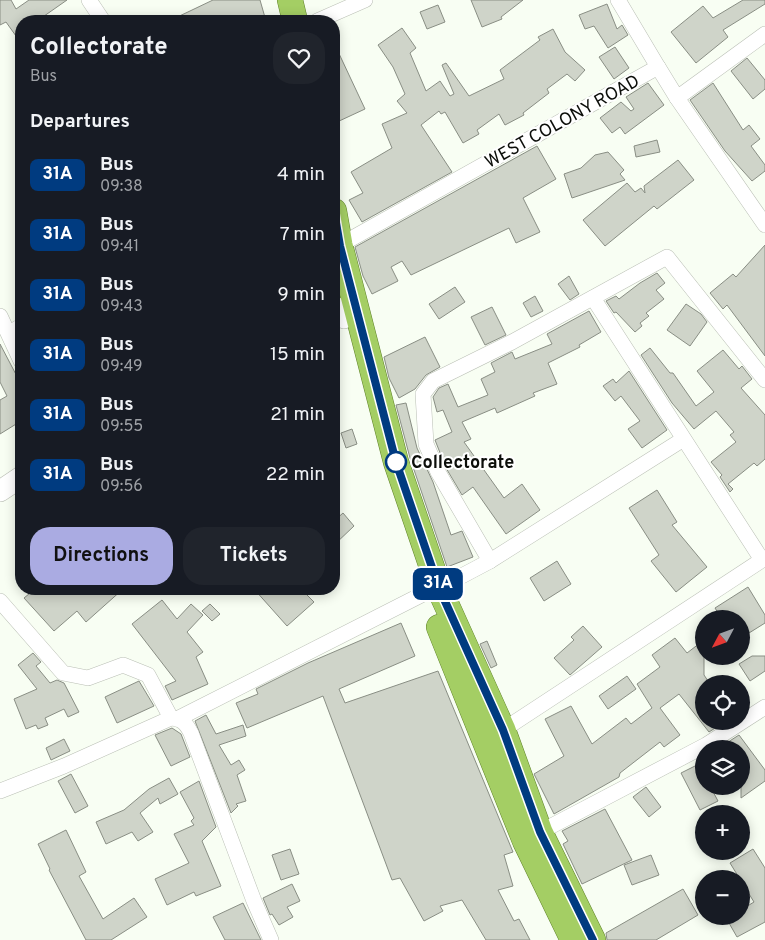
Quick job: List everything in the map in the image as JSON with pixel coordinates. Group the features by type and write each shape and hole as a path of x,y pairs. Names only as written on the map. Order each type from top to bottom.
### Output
{"highway":[{"path":"273,0 276,15"},
{"path":"290,0 293,15"},
{"path":"340,249 432,590 503,730 525,841 573,940"},
{"path":"340,316 383,470 512,783 540,832 593,940"}],"main road":[{"path":"0,491 15,481"}],"street":[{"path":"89,0 99,15"},
{"path":"331,15 365,0"},
{"path":"618,0 658,67"},
{"path":"677,98 765,34"},
{"name":"WEST COLONY ROAD","path":"340,232 658,67 677,98 765,225"},
{"path":"490,561 438,472 426,444 423,394 433,381 512,342 667,257 765,380"},
{"path":"503,730 763,559 682,440 593,298"},
{"path":"0,316 15,350"},
{"path":"0,791 64,766 175,718 490,561 682,440"},
{"path":"0,601 63,673 88,678 123,665 148,675 175,718 187,726 191,733 254,901 271,940"},
{"path":"540,832 706,745 765,707"}],"lane":[{"path":"6,331 15,326"}],"building":[{"path":"0,0 11,0 16,9 29,0 67,0 46,15 15,15 15,35 6,22 0,25"},
{"path":"213,0 260,0 264,15 182,15"},
{"path":"471,0 523,0 501,17 502,19 482,27"},
{"path":"743,0 765,0 765,4 723,30 728,37 696,63 671,32 703,6 713,18"},
{"path":"607,4 617,29 622,25 628,35 608,48 594,26 585,29 579,15"},
{"path":"438,5 445,22 427,29 420,12"},
{"path":"402,28 416,48 410,53 426,91 440,81 450,96 454,94 442,65 446,63 469,96 504,79 500,70 540,40 538,37 553,29 565,52 585,70 575,81 567,74 547,89 549,93 523,113 524,115 505,125 499,114 477,130 479,134 463,143 445,112 441,114 439,111 421,125 452,172 362,222 349,200 363,193 351,172 392,148 382,124 407,113 397,101 405,94 393,67 378,45"},
{"path":"615,47 629,68 614,79 599,57"},
{"path":"340,56 365,109 340,121"},
{"path":"747,58 765,80 765,89 753,99 731,71"},
{"path":"648,83 664,105 625,134 620,127 612,133 600,118 621,102 631,111 634,109 626,97"},
{"path":"713,83 743,130 749,125 760,139 751,146 765,165 765,171 752,181 725,151 690,100"},
{"path":"657,140 660,152 636,157 634,146"},
{"path":"537,146 556,179 523,198 540,232 516,243 509,228 411,275 402,261 391,267 398,281 372,294 363,276 355,247"},
{"path":"608,152 624,170 620,174 625,180 572,198 564,174 581,168 595,155"},
{"path":"678,160 694,180 657,209 654,206 605,246 583,220 627,183 635,192 641,188 645,193 644,186"},
{"path":"765,245 765,356 727,305 723,309 710,293 733,274 736,277"},
{"path":"657,273 665,283 656,290 664,299 646,313 649,316 640,323 642,326 635,332 616,312 614,313 606,301 616,296 619,299"},
{"path":"569,276 579,294 570,300 558,284"},
{"path":"455,287 465,302 439,319 429,304"},
{"path":"535,296 543,311 531,317 523,303"},
{"path":"686,304 701,314 707,322 690,346 667,330"},
{"path":"492,307 506,335 485,345 471,317"},
{"path":"589,311 601,332 579,345 580,347 548,363 557,384 533,393 535,396 497,413 495,408 462,422 471,439 464,442 504,498 522,484 540,510 506,534 473,487 462,495 446,468 435,440 452,432 443,410 437,412 433,397 439,388 448,384 458,407 488,395 481,379 495,372 491,363 512,352 515,359 552,344 547,334"},
{"path":"425,337 440,367 426,375 415,389 399,398 389,378 384,357"},
{"path":"0,344 15,373 15,425 0,434 0,400 7,396 0,382"},
{"path":"650,348 670,373 673,373 696,406 714,392 697,371 723,350 739,369 742,366 752,379 741,388 765,415 765,459 757,466 754,463 728,484 733,489 730,492 720,477 722,475 711,462 736,442 730,435 734,432 716,411 694,429 672,403 641,355"},
{"path":"629,371 667,430 642,448 628,429 640,421 621,396 615,401 603,386 613,379 616,383"},
{"path":"406,403 417,448 433,482 451,535 462,531 473,557 447,567 410,458 396,405"},
{"path":"352,429 357,444 346,448 341,433"},
{"path":"657,490 677,522 672,525 707,567 676,592 651,561 659,555 629,508"},
{"path":"343,513 354,526 340,539 340,516"},
{"path":"557,561 571,584 544,601 530,578"},
{"path":"748,587 765,615 765,623 750,632 750,610 716,610 715,608"},
{"path":"28,595 116,595 86,622 77,611 54,631 24,598"},
{"path":"259,595 307,595 314,602 287,626"},
{"path":"162,600 177,619 191,604 203,615 187,632 203,652 196,657 208,684 172,700 165,686 176,681 132,624"},
{"path":"210,604 220,614 212,621 202,611"},
{"path":"401,623 415,656 339,689 345,703 438,671 513,852 504,855 513,886 498,890 514,921 519,919 530,940 486,940 462,900 440,906 443,911 424,921 400,878 392,880 323,696 247,728 236,703 258,694 256,689 308,663"},
{"path":"583,626 602,647 570,675 554,658 574,640 571,637"},
{"path":"675,638 687,653 695,647 695,665 704,665 704,675 695,675 695,714 679,694 660,708 680,735 664,747 660,742 620,773 619,777 554,814 534,774 564,756 545,719 571,706 592,744 626,718 631,724 652,708 637,684 660,667 652,655"},
{"path":"487,641 497,665 491,668 480,644"},
{"path":"33,653 41,662 36,666 50,683 57,680 64,683 79,712 68,717 64,709 45,718 48,725 38,729 36,725 26,729 14,699 37,689 18,665"},
{"path":"765,656 765,671 750,681 750,675 746,675 740,665 750,665 750,657"},
{"path":"627,676 636,689 608,709 599,696"},
{"path":"139,681 154,706 117,723 105,697"},
{"path":"206,715 216,734 243,725 246,736 219,745 231,765 239,760 245,770 237,775 246,801 236,804 238,806 231,813 195,721"},
{"path":"172,728 181,734 190,757 171,766 155,735"},
{"path":"739,735 743,740 731,740"},
{"path":"64,739 70,751 51,760 46,748"},
{"path":"750,750 765,770 765,781 750,792"},
{"path":"695,766 695,795 715,795 718,801 710,805 697,805 681,773"},
{"path":"71,774 88,806 75,813 58,781"},
{"path":"169,778 178,794 160,804 158,798 140,813 153,832 138,841 132,832 106,844 96,822 124,810 149,789"},
{"path":"199,781 216,827 202,841 221,886 196,896 194,892 167,905 155,879 189,863 174,834 194,825 191,821 194,818 180,792"},
{"path":"646,787 661,807 649,817 633,797"},
{"path":"605,809 632,860 582,884 563,844 568,841 562,831"},
{"path":"66,830 86,872 79,876 103,919 134,898 147,917 111,940 86,940 49,870 38,844"},
{"path":"290,849 299,874 281,880 272,855"},
{"path":"753,849 765,868 765,922 737,937 730,925 750,925 750,904 754,902 750,896 750,870 734,870 730,863 735,860 750,860 750,851"},
{"path":"651,855 659,875 632,885 624,865"},
{"path":"292,884 300,901 287,907 293,917 279,925 272,914 270,915 263,898"},
{"path":"683,889 695,910 695,917 656,940 607,940 606,933"},
{"path":"243,903 261,940 225,940 213,917"}],"bus line":[{"name":"31A","path":"340,246 396,462 439,588 503,730 540,832 593,940"}],"place":[{"name":"Collectorate","path":"396,462"}]}
